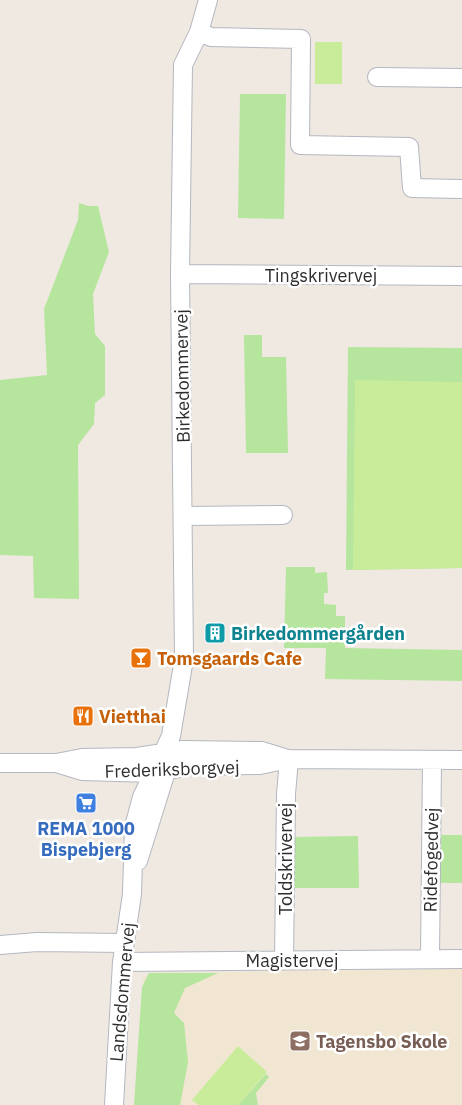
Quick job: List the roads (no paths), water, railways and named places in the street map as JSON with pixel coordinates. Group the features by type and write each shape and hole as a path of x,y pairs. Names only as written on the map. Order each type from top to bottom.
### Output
{"street":[{"name":"Birkedommervej","path":"159,772 161,753 171,736 184,659 180,274 183,65 199,32 208,0"},
{"path":"199,32 211,37 301,39 300,145 409,147 412,188 462,189"},
{"path":"377,77 462,78"},
{"name":"Tingskrivervej","path":"180,274 462,276"},
{"path":"184,516 284,516"},
{"name":"Frederiksborgvej","path":"0,763 56,763 82,758 137,757 183,750 262,751 289,759"},
{"name":"Frederiksborgvej","path":"56,763 82,772 159,772 191,766 260,765 289,759 462,760"},
{"name":"Toldskrivervej","path":"284,960 286,794 289,759"},
{"name":"Ridefogedvej","path":"430,959 432,760"},
{"name":"Landsdommervej","path":"114,1105 122,962 133,878 134,827 142,797 159,772"},
{"path":"0,945 36,942 124,943"},
{"name":"Magistervej","path":"122,962 462,959"}],"place":[{"name":"Birkedommergården","path":"215,633"},
{"name":"Tomsgaards Cafe","path":"141,658"},
{"name":"Vietthai","path":"83,716"},
{"name":"REMA 1000 Bispebjerg","path":"86,803"},
{"name":"Tagensbo Skole","path":"300,1041"}]}
